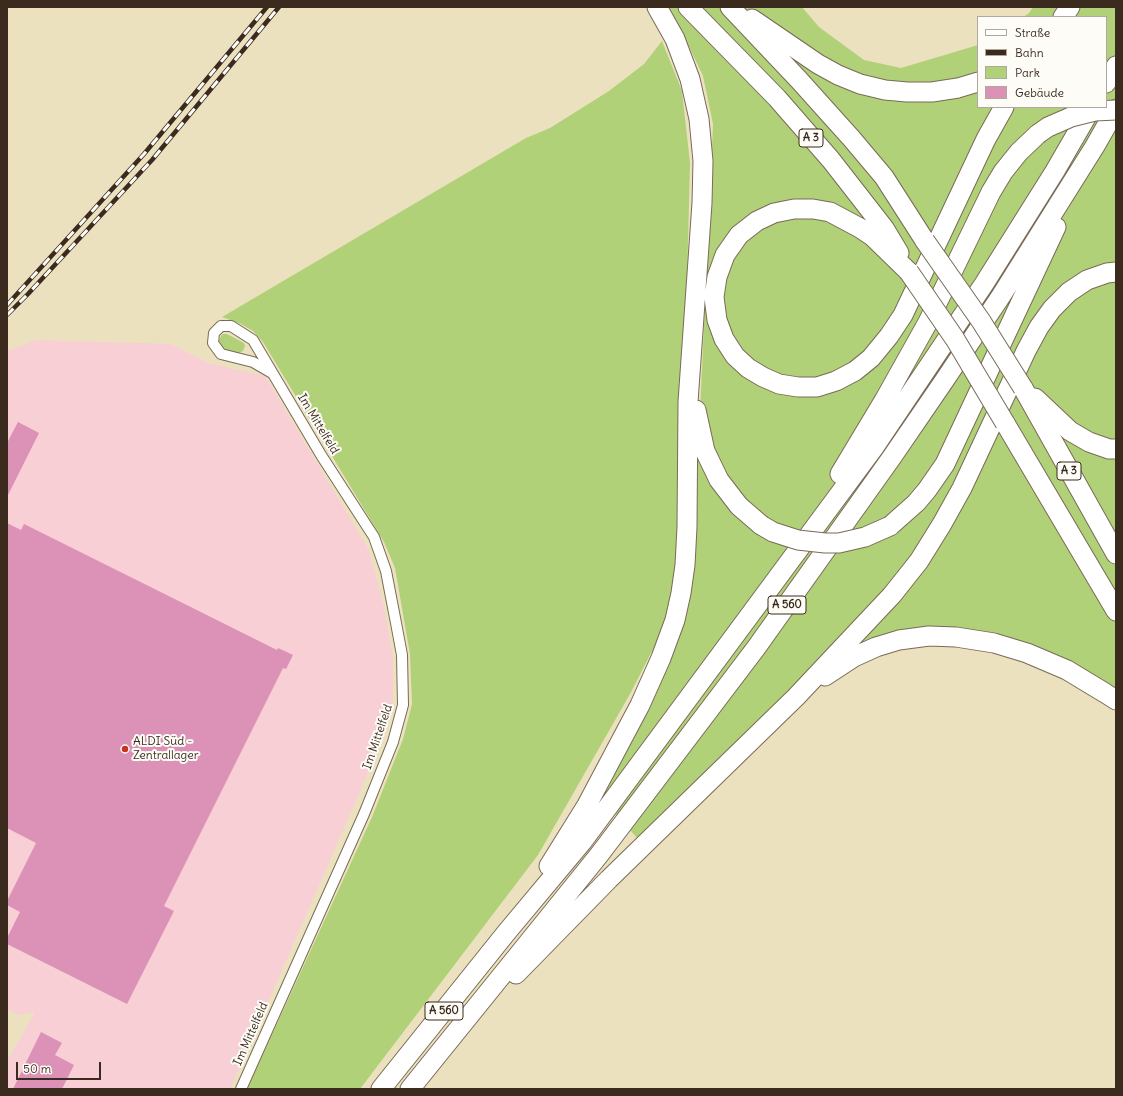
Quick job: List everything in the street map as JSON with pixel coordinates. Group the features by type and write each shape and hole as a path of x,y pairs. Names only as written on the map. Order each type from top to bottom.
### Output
{"highway":[{"name":"A 3","path":"730,7 852,139 884,178 925,241 981,321 1024,388 1116,554"},
{"path":"736,7 818,64 838,75 860,84 900,92 932,92 958,88 977,82"},
{"path":"506,933 587,805 640,705 661,658 675,620 681,593 685,565 687,527 688,402 703,189 703,161 702,140 695,99 683,59 675,39 657,8"},
{"name":"A 3","path":"693,12 777,98 831,160 884,228 909,272 955,339 1116,611"},
{"path":"1107,81 1116,66"},
{"path":"909,272 872,236 830,212 813,209 794,209 774,213 756,221 739,235 725,256 717,277 714,297 717,320 724,339 735,356 748,368 762,377 779,384 798,387 816,387 836,381 855,371 871,358 889,336 903,315 986,139 1003,108"},
{"name":"A 560","path":"381,1089 506,933 582,842 875,446 984,284 1047,184 1091,108"},
{"path":"782,571 889,392 928,322 991,192 1003,172 1019,152 1038,134 1048,127 1071,117 1095,111 1116,110"},
{"name":"A 560","path":"410,1089 599,855 760,642 892,457 1001,296 1116,110"},
{"path":"690,367 700,436 711,466 728,494 749,516 773,532 798,540 825,543 839,543 859,539 890,526 916,503 945,464 1095,146"},
{"path":"449,1042 609,879 796,697 892,595 919,561 942,524 962,488 1026,351 1039,327 1052,308 1069,292 1087,280 1107,273 1116,272"},
{"path":"1024,388 1070,431 1088,442 1109,449 1116,449"},
{"path":"796,697 854,657 876,647 899,640 929,636 956,637 994,643 1027,653 1066,670 1116,700"}],"street":[{"name":"Im Mittelfeld","path":"241,1089 364,814 393,742 403,705 402,655 386,571 374,537 321,455 253,340 231,326 221,326 214,333 213,343 221,354 253,362 272,373"}],"shaded area":[{"path":"37,340 171,344 208,363 265,376 369,550 384,607 393,658 393,702 385,734 230,1089 7,1089 7,1061 35,1012 18,1015 7,1009 7,351"}],"green space":[{"path":"651,7 802,7 819,27 864,60 901,68 977,45 977,108 1107,108 1107,16 1024,16 1029,13 1033,7 1116,7 1116,697 1048,655 882,637 714,763 637,838 602,798 654,697 681,629 693,568 713,124 703,76 686,40"},
{"path":"662,41 682,91 690,163 684,401 677,572 669,618 630,694 538,855 360,1089 247,1089 372,817 403,739 412,704 410,654 395,568 384,542 263,342 253,331 241,324 222,317 526,138 550,128 609,91 644,64"},
{"path":"223,334 227,334 244,343 245,346 243,351 239,353 226,350 222,347 219,341"}],"building":[{"path":"18,422 39,433 7,497 7,443"},
{"name":"ALDI Süd - Zentrallager","path":"7,523 21,530 24,524 277,650 278,648 293,655 286,669 283,668 164,906 174,911 127,1004 7,944 7,938 20,912 7,905 7,901 36,843 7,828"},
{"path":"41,1032 62,1043 55,1055 74,1065 62,1089 13,1089"}],"railway":[{"path":"7,305 144,154 267,7"},
{"path":"7,315 152,160 279,7"}],"place":[{"name":"ALDI Süd - Zentrallager","path":"125,749"}]}
